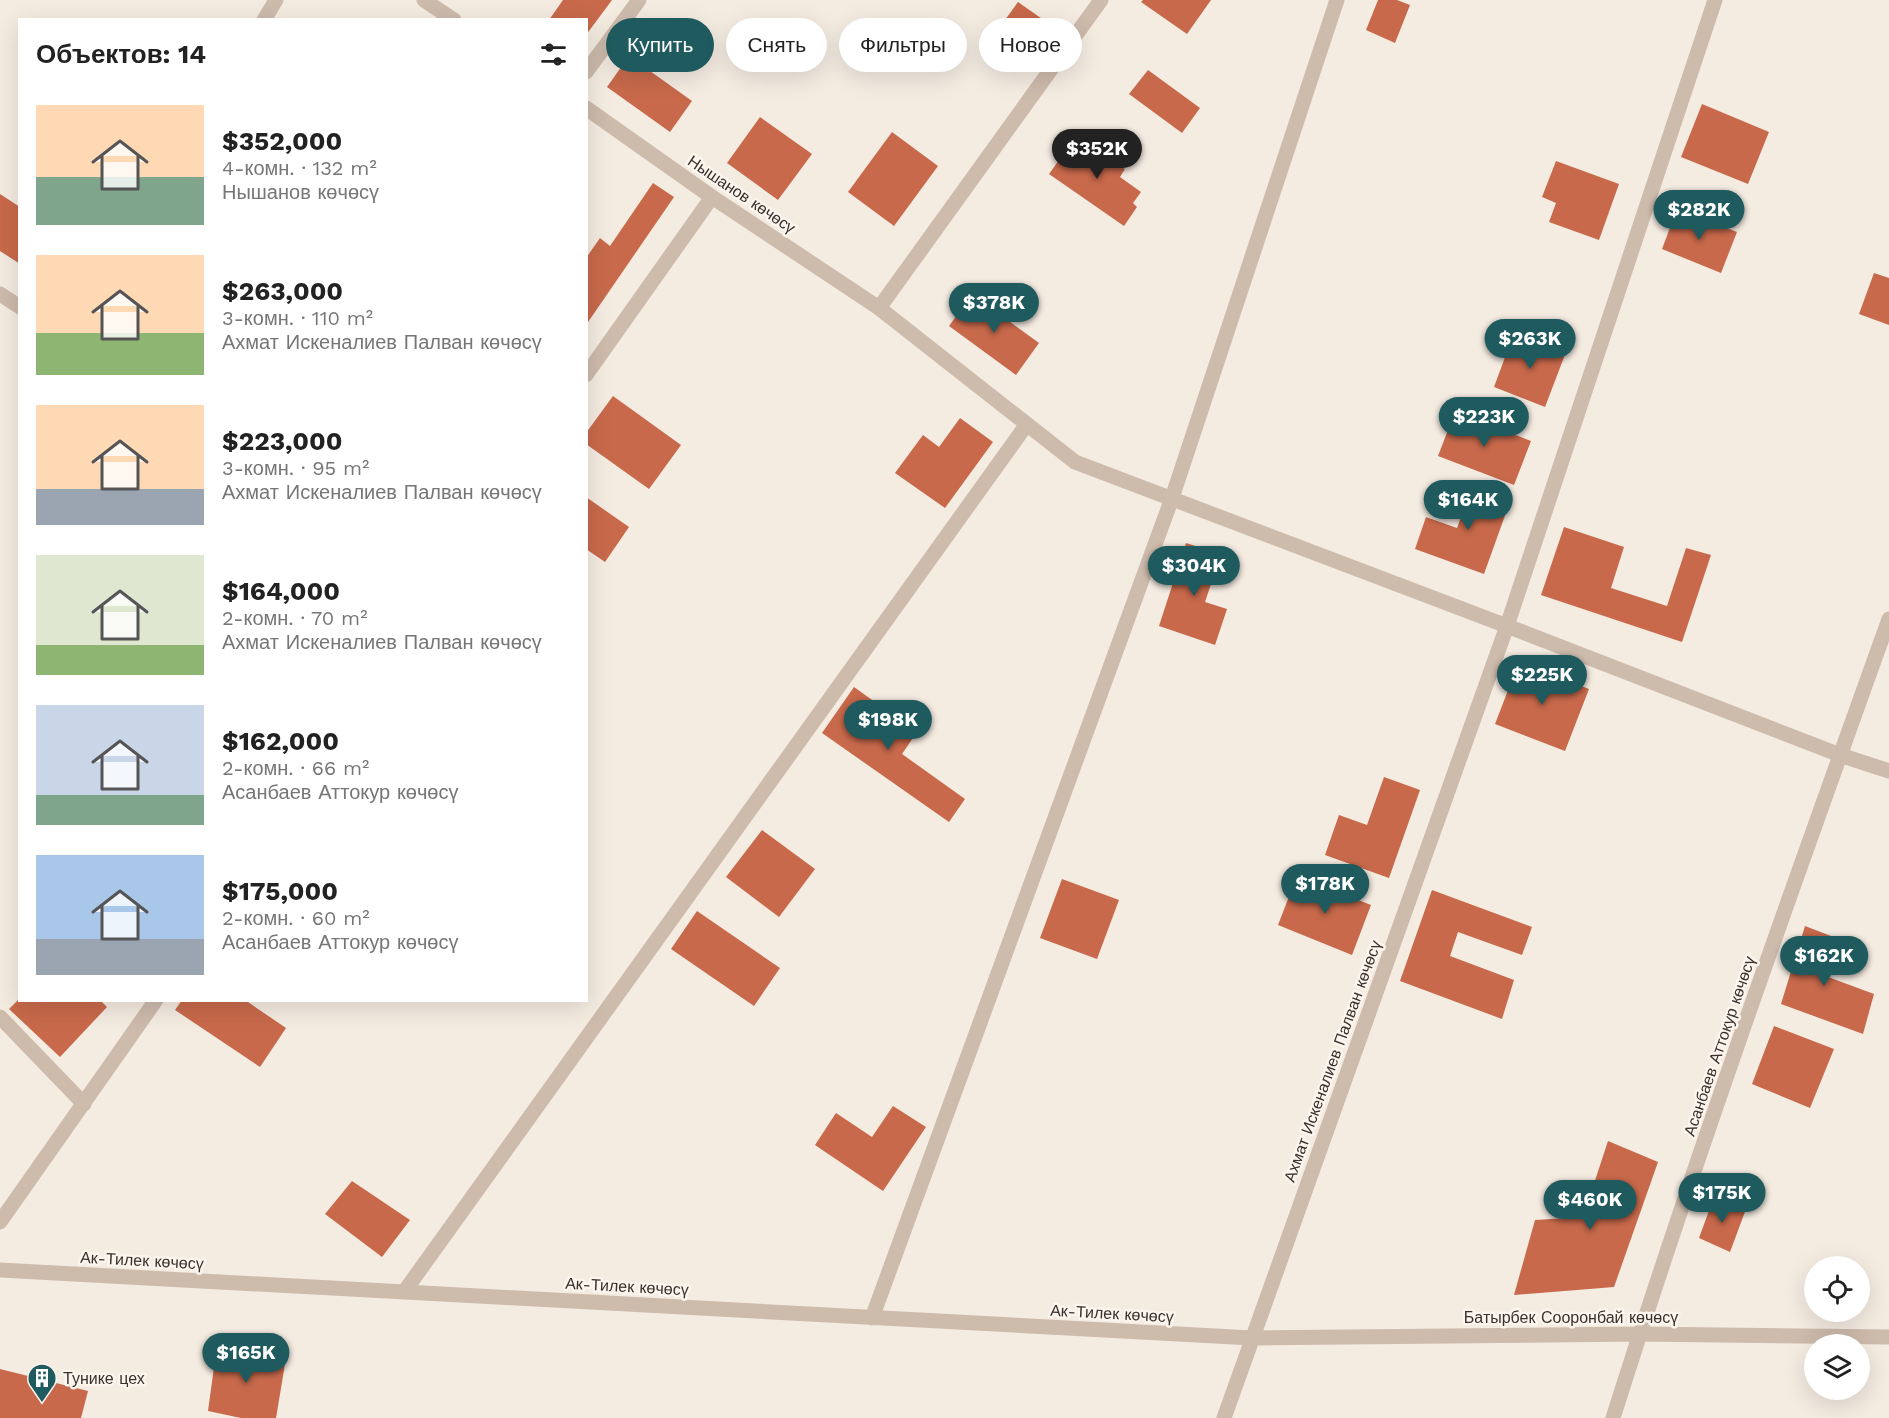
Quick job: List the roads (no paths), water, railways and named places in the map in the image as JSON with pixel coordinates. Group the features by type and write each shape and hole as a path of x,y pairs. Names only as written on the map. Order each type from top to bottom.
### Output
{"street":[{"path":"265,18 276,0"},
{"path":"424,0 451,18"},
{"path":"588,69 639,0"},
{"path":"879,308 1101,0"},
{"path":"872,1318 1172,498 1337,0"},
{"name":"Ахмат Искеналиев Палван көчөсү","path":"1224,1418 1507,626 1715,0"},
{"name":"Нышанов көчөсү","path":"588,109 712,197 879,308 1075,462 1840,755 1889,771"},
{"path":"588,372 712,197"},
{"path":"0,294 18,306"},
{"path":"404,1292 1027,424"},
{"name":"Асанбаев Аттокур көчөсү","path":"1613,1418 1782,917 1889,619"},
{"path":"0,1222 155,1002"},
{"path":"0,1017 84,1104"},
{"name":"Ак-Тилек көчөсү","path":"0,1270 1252,1338"},
{"name":"Батырбек Сооронбай көчөсү","path":"1252,1338 1640,1334 1889,1337"}],"place":[{"name":"Тунике цех","path":"42,1404"}]}
